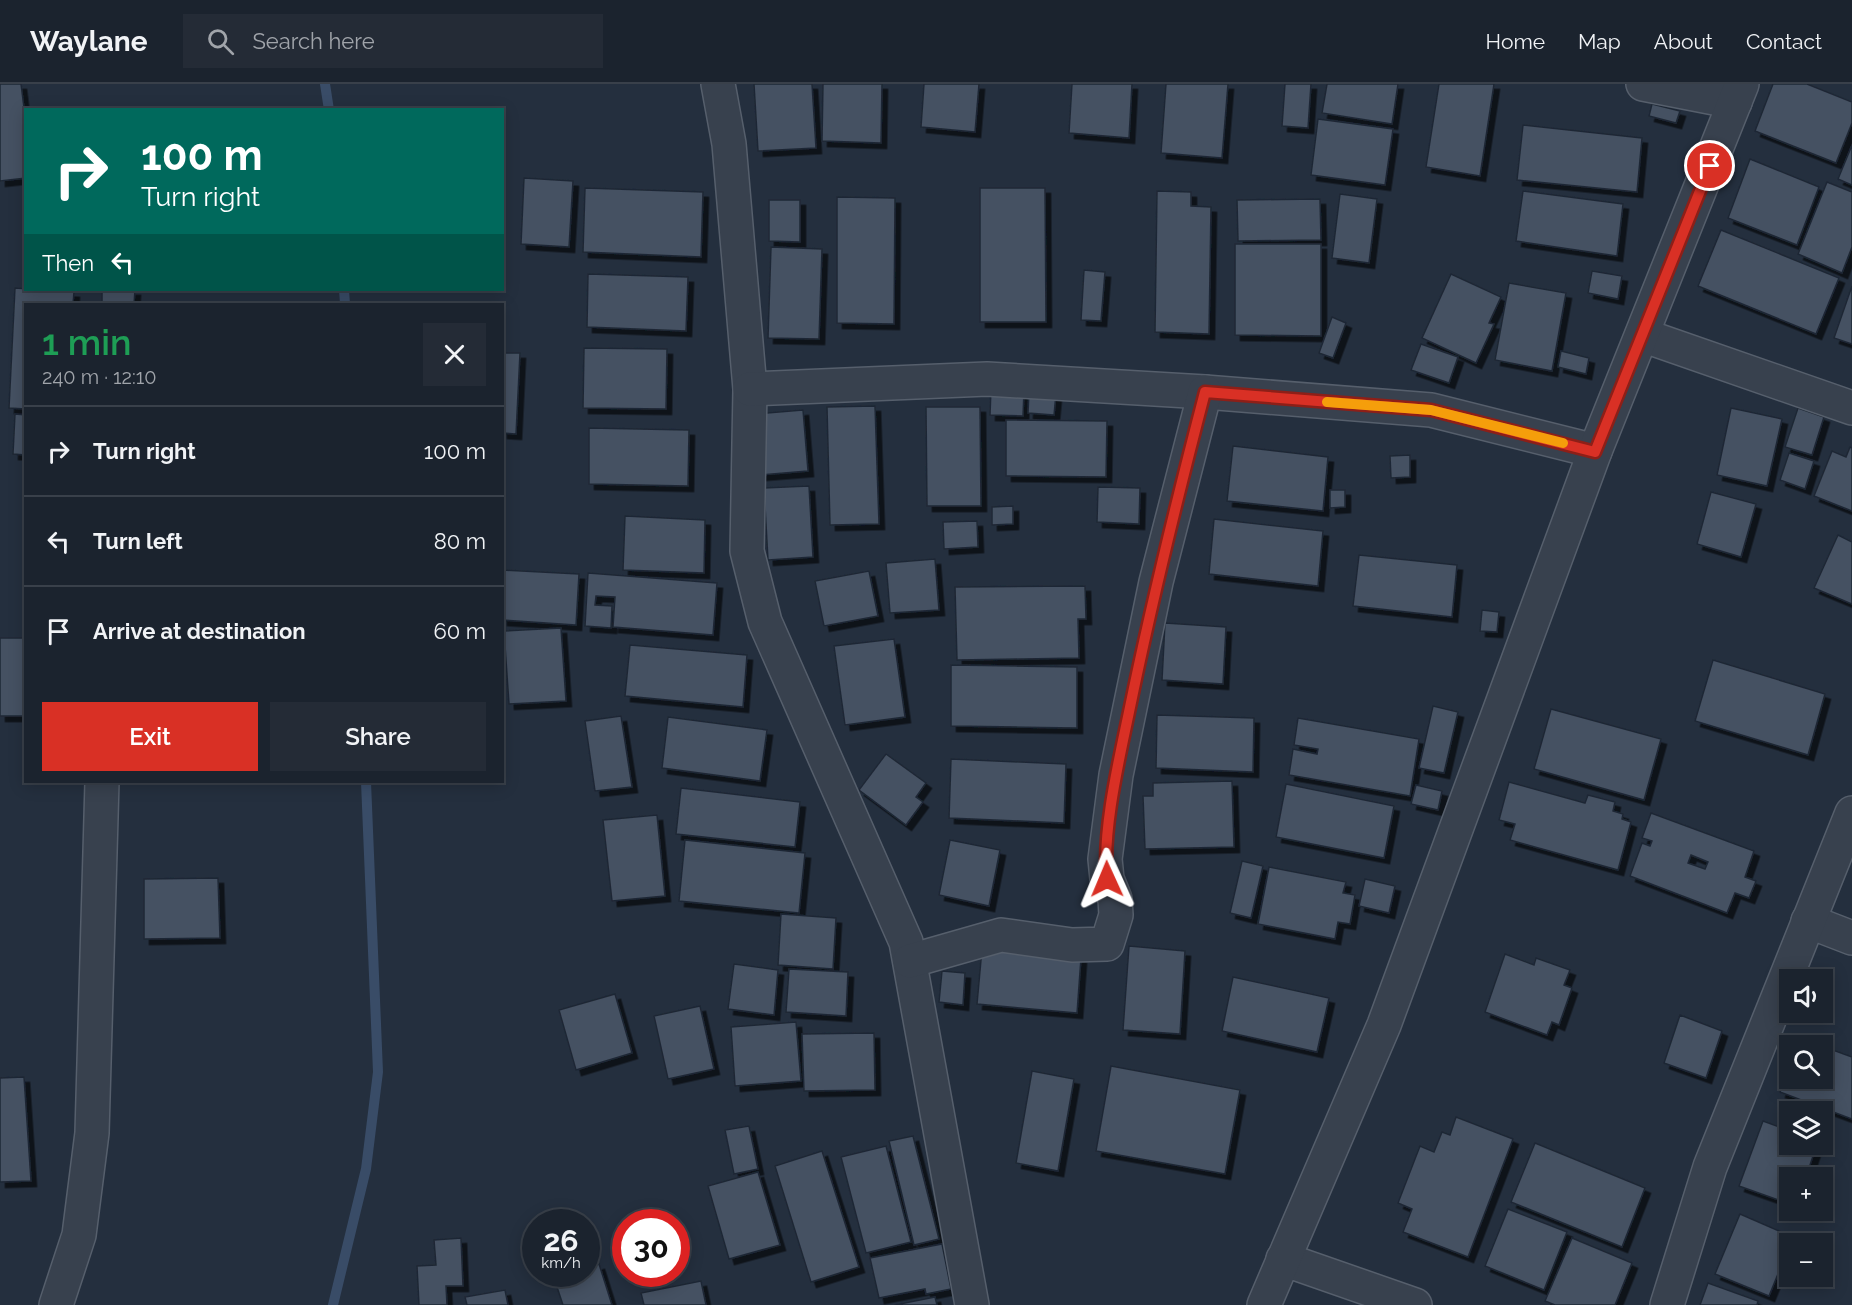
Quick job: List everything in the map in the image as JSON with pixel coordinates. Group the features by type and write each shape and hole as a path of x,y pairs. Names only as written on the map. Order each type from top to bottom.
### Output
{"street":[{"path":"718,84 729,144 750,389 747,550 765,622 906,942 972,1305"},
{"path":"1264,1305 1384,1025 1595,452 1739,93 1643,84"},
{"path":"1642,335 1852,408"},
{"path":"750,389 987,379 1205,392 1431,410 1595,452"},
{"path":"910,961 1001,935 1072,945 1107,944 1116,915 1115,899 1107,879 1105,859 1116,775 1156,582 1205,392"},
{"path":"56,1305 79,1235 92,1133 102,783"},
{"path":"1667,1305 1710,1167 1852,813"},
{"path":"1808,921 1852,938"},
{"path":"1284,1259 1415,1305"}],"building":[{"path":"0,84 21,84 24,108 24,178 0,181"},
{"path":"754,84 812,84 816,148 758,151"},
{"path":"823,84 882,84 881,143 822,141"},
{"path":"924,84 979,84 975,132 921,127"},
{"path":"1072,84 1132,84 1129,138 1069,133"},
{"path":"1166,84 1228,84 1222,158 1161,153"},
{"path":"1285,84 1311,84 1308,128 1282,126"},
{"path":"1327,84 1398,84 1392,124 1322,113"},
{"path":"1439,84 1494,84 1480,176 1426,167"},
{"path":"1773,84 1807,84 1852,102 1852,123 1836,163 1755,131"},
{"path":"1652,104 1680,111 1676,123 1649,116"},
{"path":"1318,119 1393,129 1385,185 1311,175"},
{"path":"1523,125 1642,138 1637,192 1517,180"},
{"path":"1852,145 1852,185 1838,179"},
{"path":"1750,159 1819,187 1797,245 1728,218"},
{"path":"524,178 573,181 569,247 521,244"},
{"path":"1827,182 1852,192 1852,247 1842,273 1798,254"},
{"path":"585,188 703,192 701,257 583,252"},
{"path":"980,188 1045,188 1046,322 980,322"},
{"path":"1157,191 1191,192 1191,206 1211,207 1209,334 1155,332"},
{"path":"1523,191 1623,204 1617,256 1516,241"},
{"path":"1340,194 1377,199 1369,263 1332,258"},
{"path":"837,197 895,198 894,324 837,323"},
{"path":"1320,199 1321,240 1238,241 1237,200"},
{"path":"769,200 800,200 800,242 769,241"},
{"path":"1721,230 1839,278 1816,334 1698,286"},
{"path":"1235,244 1321,244 1321,336 1235,335"},
{"path":"771,247 822,249 819,339 768,338"},
{"path":"1084,270 1105,272 1101,321 1081,320"},
{"path":"1592,271 1622,276 1618,299 1588,293"},
{"path":"588,274 688,277 686,331 587,327"},
{"path":"1451,274 1501,297 1489,323 1494,324 1476,363 1422,338"},
{"path":"1509,283 1566,293 1552,371 1495,360"},
{"path":"1852,286 1852,344 1834,338"},
{"path":"15,288 24,289 24,291 74,292 73,303 24,303 24,409 9,408"},
{"path":"102,291 135,291 134,303 102,303"},
{"path":"1332,317 1346,323 1333,358 1319,353"},
{"path":"1421,344 1458,357 1449,383 1411,370"},
{"path":"584,348 667,349 666,409 583,408"},
{"path":"1561,351 1589,358 1586,374 1558,367"},
{"path":"504,353 520,353 516,434 504,433"},
{"path":"991,389 1024,390 1023,416 990,415"},
{"path":"1029,392 1056,394 1054,415 1028,413"},
{"path":"875,406 879,524 830,525 827,407"},
{"path":"926,407 980,407 981,506 927,506"},
{"path":"1731,408 1782,419 1767,486 1717,475"},
{"path":"1798,408 1824,417 1812,455 1785,447"},
{"path":"803,410 808,471 760,475 755,414"},
{"path":"15,414 24,415 24,455 13,454"},
{"path":"1006,420 1107,421 1106,477 1006,476"},
{"path":"589,428 689,430 688,486 589,484"},
{"path":"1233,446 1328,457 1323,511 1227,501"},
{"path":"1850,447 1852,448 1852,511 1814,496 1832,451 1846,457"},
{"path":"1789,453 1814,461 1805,489 1780,480"},
{"path":"1410,455 1410,477 1391,478 1390,456"},
{"path":"809,486 813,557 768,560 764,488"},
{"path":"1098,487 1140,488 1139,524 1097,522"},
{"path":"1330,490 1345,490 1345,507 1330,508"},
{"path":"1711,492 1756,504 1741,557 1697,544"},
{"path":"1013,506 1013,524 992,525 992,507"},
{"path":"625,516 705,520 704,573 623,570"},
{"path":"1214,519 1323,531 1318,586 1209,574"},
{"path":"977,521 978,547 944,549 943,522"},
{"path":"1838,535 1852,542 1852,604 1814,588"},
{"path":"1359,555 1457,565 1452,617 1353,606"},
{"path":"935,559 939,610 890,613 886,563"},
{"path":"504,570 579,574 576,625 504,620"},
{"path":"869,571 878,616 824,626 815,581"},
{"path":"588,573 717,583 713,635 613,627 615,597 596,596 595,605 612,606 611,628 585,626"},
{"path":"1085,586 1086,619 1078,619 1079,658 957,660 955,587"},
{"path":"1482,610 1499,612 1497,632 1480,631"},
{"path":"1165,623 1226,627 1223,684 1162,680"},
{"path":"561,628 566,701 509,704 504,631"},
{"path":"0,638 24,638 24,716 0,716"},
{"path":"894,639 905,717 845,725 834,646"},
{"path":"630,645 747,655 743,707 625,696"},
{"path":"1713,660 1825,694 1808,755 1695,721"},
{"path":"951,665 1077,667 1077,728 951,726"},
{"path":"1433,706 1458,712 1444,773 1419,768"},
{"path":"1551,709 1661,739 1644,800 1534,769"},
{"path":"1157,715 1254,718 1253,772 1156,768"},
{"path":"621,716 632,787 595,791 585,721"},
{"path":"668,717 767,730 760,781 662,768"},
{"path":"1298,718 1419,739 1410,796 1289,775 1293,749 1317,754 1318,749 1294,745"},
{"path":"886,754 926,783 916,797 923,802 906,825 859,790"},
{"path":"951,759 1066,764 1064,823 949,818"},
{"path":"1232,781 1234,847 1145,849 1143,796 1153,796 1153,783"},
{"path":"1509,782 1585,803 1588,795 1615,802 1613,811 1623,814 1622,819 1631,822 1618,870 1510,840 1515,824 1499,820"},
{"path":"1286,784 1394,806 1384,858 1276,837"},
{"path":"1416,785 1442,791 1438,810 1411,804"},
{"path":"681,788 800,802 795,847 676,834"},
{"path":"1651,813 1754,851 1745,877 1756,881 1749,898 1735,893 1727,913 1630,876 1642,843 1650,846 1652,841 1642,838","holes":["1691,855 1708,862 1705,869 1688,863"]},
{"path":"657,815 665,896 612,901 603,820"},
{"path":"685,840 805,853 799,913 679,901"},
{"path":"950,840 1000,850 989,906 939,895"},
{"path":"1242,861 1263,866 1251,918 1230,913"},
{"path":"1269,867 1346,882 1343,893 1355,895 1350,924 1338,922 1335,939 1258,924"},
{"path":"218,878 220,938 144,939 144,879"},
{"path":"1365,879 1395,886 1389,913 1359,906"},
{"path":"781,914 836,918 833,969 778,965"},
{"path":"1129,946 1185,951 1180,1034 1123,1030"},
{"path":"982,949 1081,958 1077,1013 977,1004"},
{"path":"1505,954 1534,965 1536,958 1570,970 1564,985 1572,988 1559,1025 1552,1022 1547,1035 1485,1012"},
{"path":"734,964 778,970 774,1015 728,1009"},
{"path":"789,969 848,972 846,1016 786,1012"},
{"path":"942,971 965,973 963,1005 939,1002"},
{"path":"1233,977 1329,998 1317,1052 1222,1031"},
{"path":"615,994 632,1053 576,1070 559,1010"},
{"path":"700,1006 714,1069 668,1079 654,1016"},
{"path":"1680,1015 1722,1031 1706,1078 1664,1063"},
{"path":"796,1022 801,1081 735,1086 731,1027"},
{"path":"874,1033 875,1090 804,1091 802,1034"},
{"path":"1833,1050 1852,1057 1852,1119 1833,1112 1833,1101 1804,1101 1780,1092 1781,1089 1833,1089"},
{"path":"1111,1066 1240,1090 1225,1174 1096,1151"},
{"path":"1032,1071 1074,1079 1058,1171 1016,1163"},
{"path":"24,1077 31,1181 0,1182 0,1078"},
{"path":"1456,1117 1513,1139 1468,1257 1403,1232 1412,1209 1398,1203 1420,1146 1434,1152 1442,1132 1450,1135"},
{"path":"1763,1121 1779,1127 1779,1155 1813,1155 1809,1167 1779,1167 1779,1200 1739,1186"},
{"path":"749,1126 758,1169 734,1174 725,1130"},
{"path":"913,1136 939,1239 914,1245 889,1141"},
{"path":"1535,1143 1645,1188 1622,1247 1511,1202"},
{"path":"886,1146 911,1242 866,1253 841,1157"},
{"path":"822,1151 859,1267 811,1282 775,1166"},
{"path":"758,1172 780,1245 729,1259 708,1186"},
{"path":"1508,1209 1567,1232 1544,1290 1485,1266"},
{"path":"1740,1214 1784,1233 1779,1233 1779,1271 1769,1296 1715,1274"},
{"path":"461,1238 463,1286 446,1286 447,1305 419,1305 417,1266 436,1265 434,1240"},
{"path":"1572,1238 1632,1263 1615,1305 1555,1305 1545,1301"},
{"path":"942,1244 951,1289 926,1294 925,1289 879,1298 870,1258"},
{"path":"600,1267 612,1305 563,1305 557,1287 600,1287"},
{"path":"701,1281 706,1305 644,1305 641,1293 671,1287 690,1287 690,1283"},
{"path":"1708,1283 1758,1301 1757,1305 1700,1305"},
{"path":"505,1290 508,1305 467,1305 465,1297"},
{"path":"935,1297 937,1305 895,1305"}],"waterway":[{"path":"325,84 329,108"},
{"path":"344,291 345,303"},
{"path":"333,1305 366,1169 378,1072 366,783"}],"slow traffic":[{"path":"1327,402 1431,410 1563,443"}],"route":[{"path":"1107,879 1105,859 1116,775 1156,582 1205,392 1431,410 1595,452 1710,166"}]}
